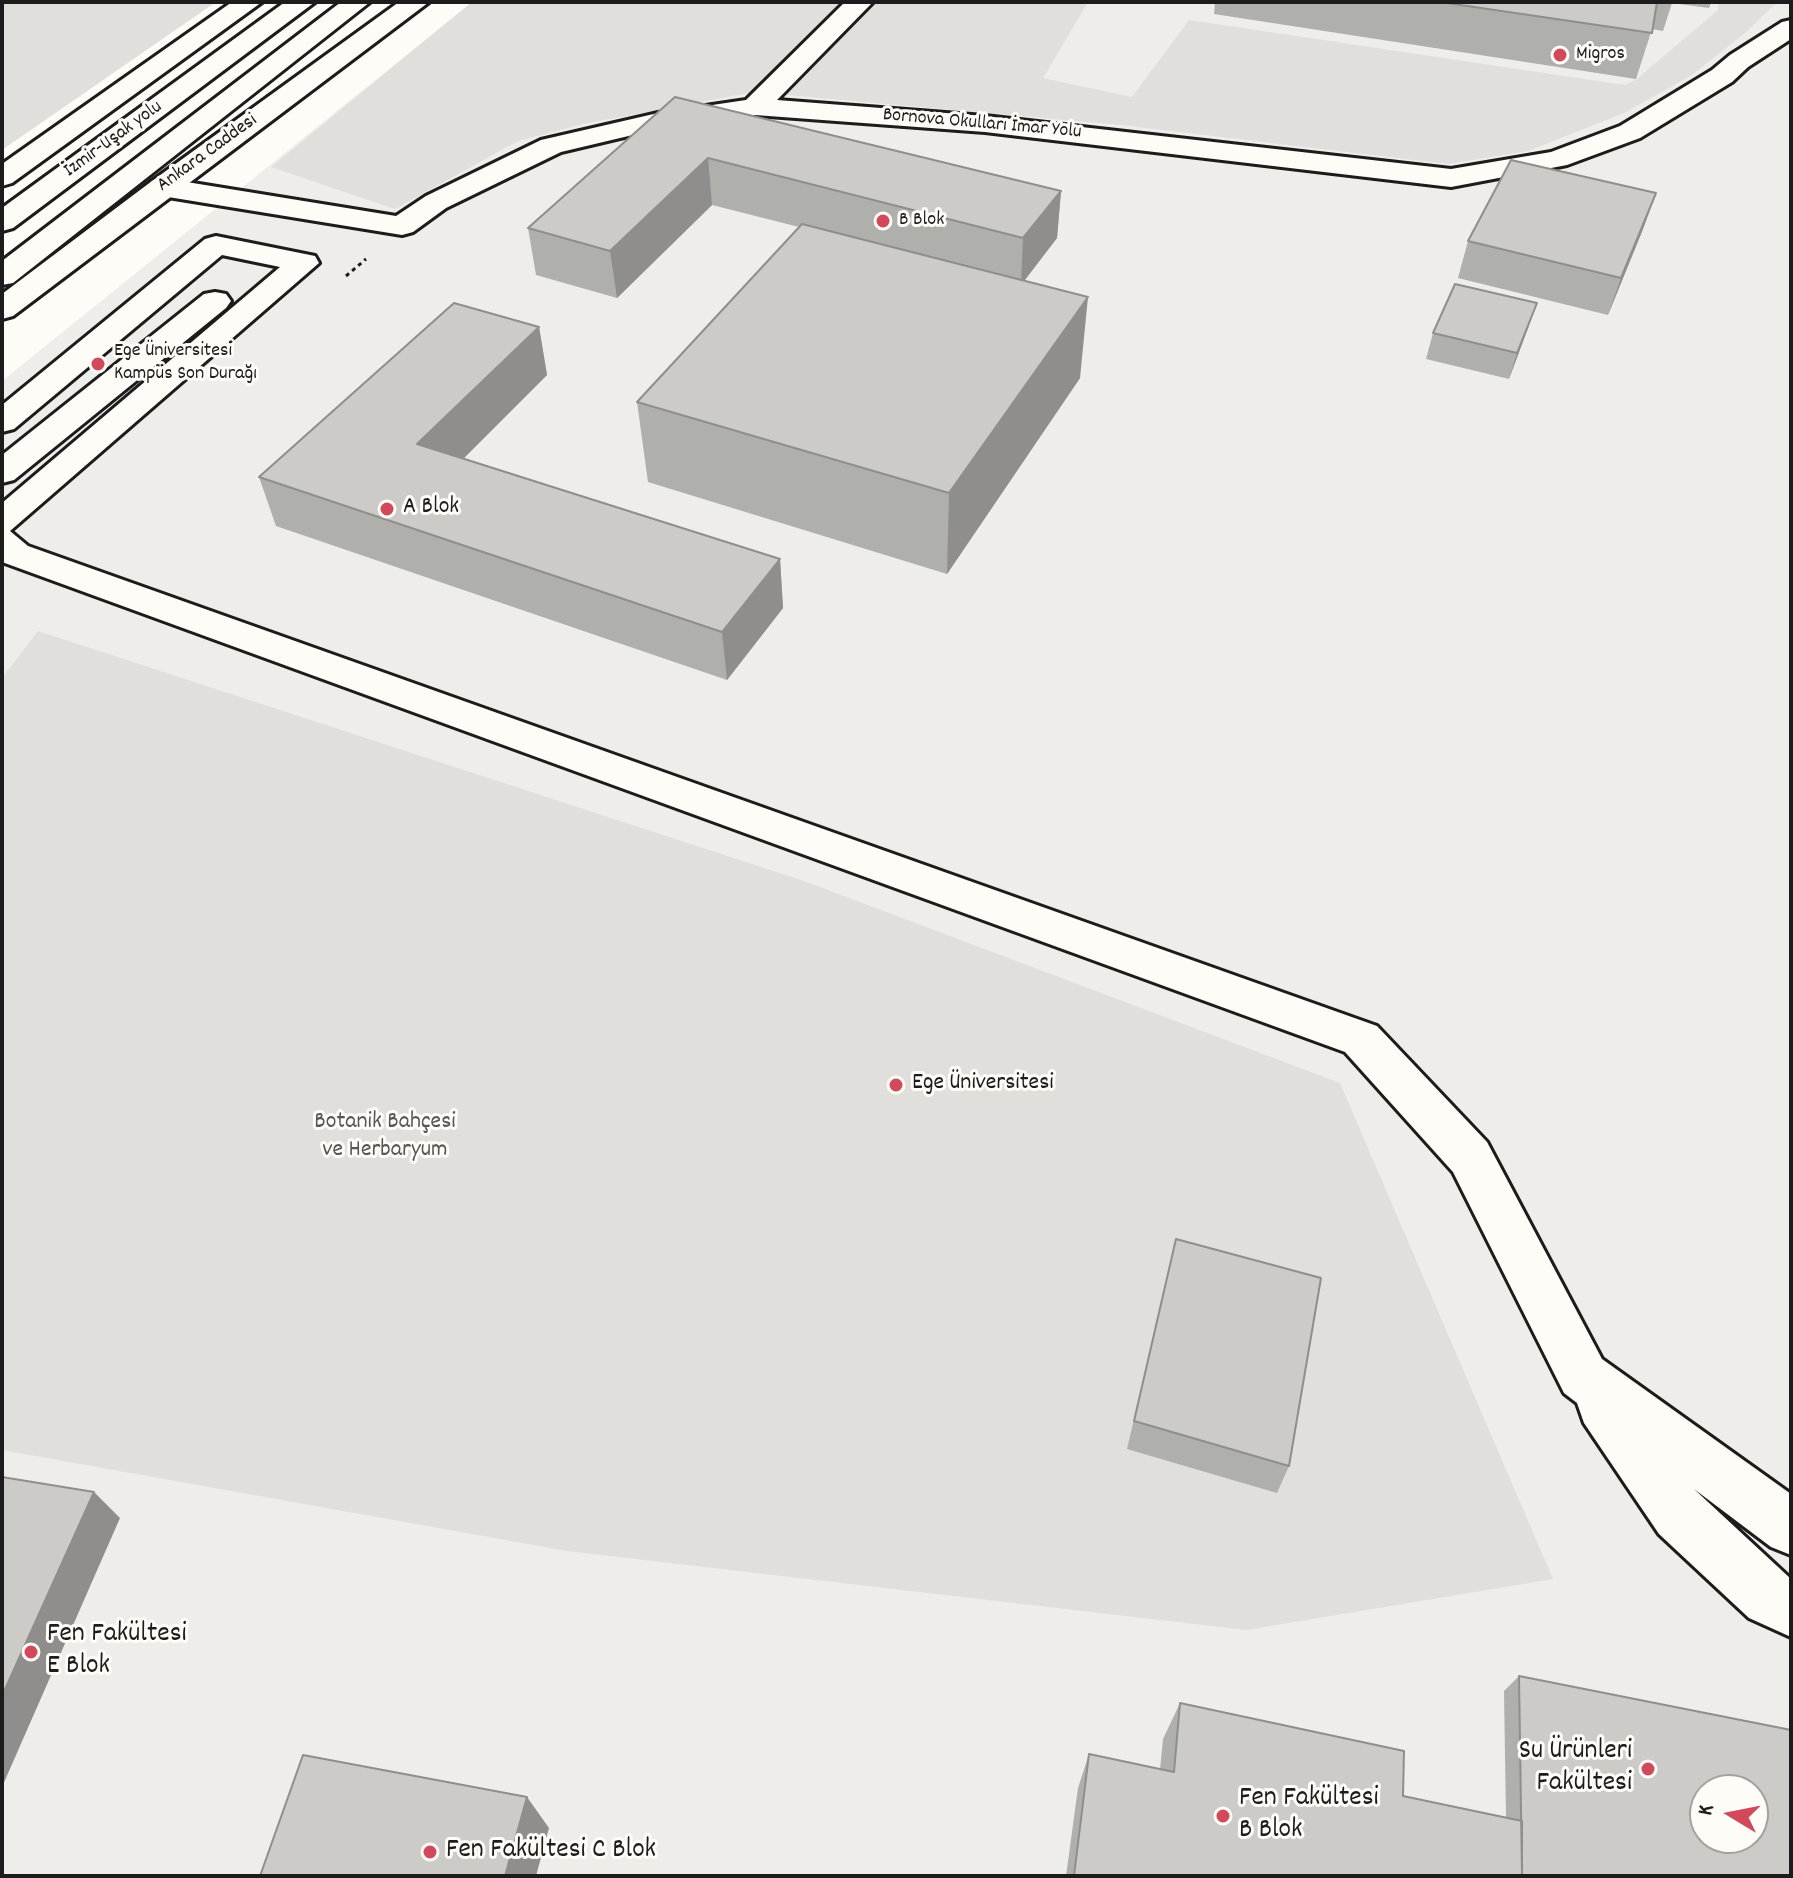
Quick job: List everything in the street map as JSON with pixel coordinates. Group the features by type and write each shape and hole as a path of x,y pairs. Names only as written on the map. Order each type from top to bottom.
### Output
{"main road":[{"path":"2,177 249,2"},
{"path":"227,57 280,2"},
{"path":"227,57 302,2"},
{"name":"Ankara Caddesi","path":"2,276 357,2"},
{"name":"Ankara Caddesi","path":"2,309 162,187 416,2"},
{"path":"755,107 860,2"},
{"name":"Bornova Okulları İmar Yolu","path":"162,187 402,226 436,202 551,146 658,121 755,107 1000,126 1451,178 1557,159 1630,132 1722,76 1739,61 1791,28"},
{"name":"İzmir-Uşak yolu","path":"2,222 227,57"},
{"path":"2,422 216,245 304,263 5,547 1361,1039 1470,1157 1583,1376 1679,1515 1769,1598 1791,1608"},
{"path":"2,472 271,256"},
{"path":"1583,1376 1791,1527"}],"shaded area":[{"name":"Ege Üniversitesi","path":"472,2 1791,2 1791,1876 2,1876 2,381"}],"green space":[{"path":"2,2 216,2 2,150"},
{"path":"472,2 1088,2 1043,78 1132,97 1189,20 1625,85 1637,79 1718,10 1718,2 1777,2 1745,33 1692,75 1624,113 1528,151 1448,164 1121,125 754,92 583,124 518,141 395,209 271,167"},
{"name":"Botanik Bahçesi ve Herbaryum","path":"38,631 804,881 1340,1083 1553,1579 1246,1630 567,1551 2,1450 2,678"}],"building":[{"path":"1440,2 1657,2 1652,33"},
{"path":"675,97 1061,191 1023,238 708,158 610,251 528,228"},
{"path":"1511,160 1656,193 1621,278 1468,241"},
{"path":"802,224 1088,297 949,493 637,402"},
{"path":"1455,284 1537,303 1517,353 1433,333"},
{"path":"454,303 539,327 417,444 780,559 722,632 259,477"},
{"path":"1176,1239 1321,1278 1289,1466 1134,1421"},
{"path":"2,1477 94,1492 2,1696"},
{"name":"Su Ürünleri Fakültesi","path":"1519,1676 1791,1730 1791,1876 1522,1876"},
{"name":"Fen Fakültesi B Blok","path":"1180,1703 1404,1751 1403,1796 1522,1821 1522,1876 1074,1876 1089,1754 1174,1772"},
{"path":"303,1755 527,1797 505,1876 260,1876"}],"place":[{"name":"Migros","path":"1560,55"},
{"name":"B Blok","path":"883,221"},
{"name":"Ege Üniversitesi Kampüs Son Durağı","path":"98,364"},
{"name":"A Blok","path":"387,509"},
{"name":"Ege Üniversitesi","path":"896,1085"},
{"name":"Fen Fakültesi E Blok","path":"31,1652"},
{"name":"Su Ürünleri Fakültesi","path":"1648,1769"},
{"name":"Fen Fakültesi B Blok","path":"1223,1816"},
{"name":"Fen Fakültesi C Blok","path":"430,1852"}]}
